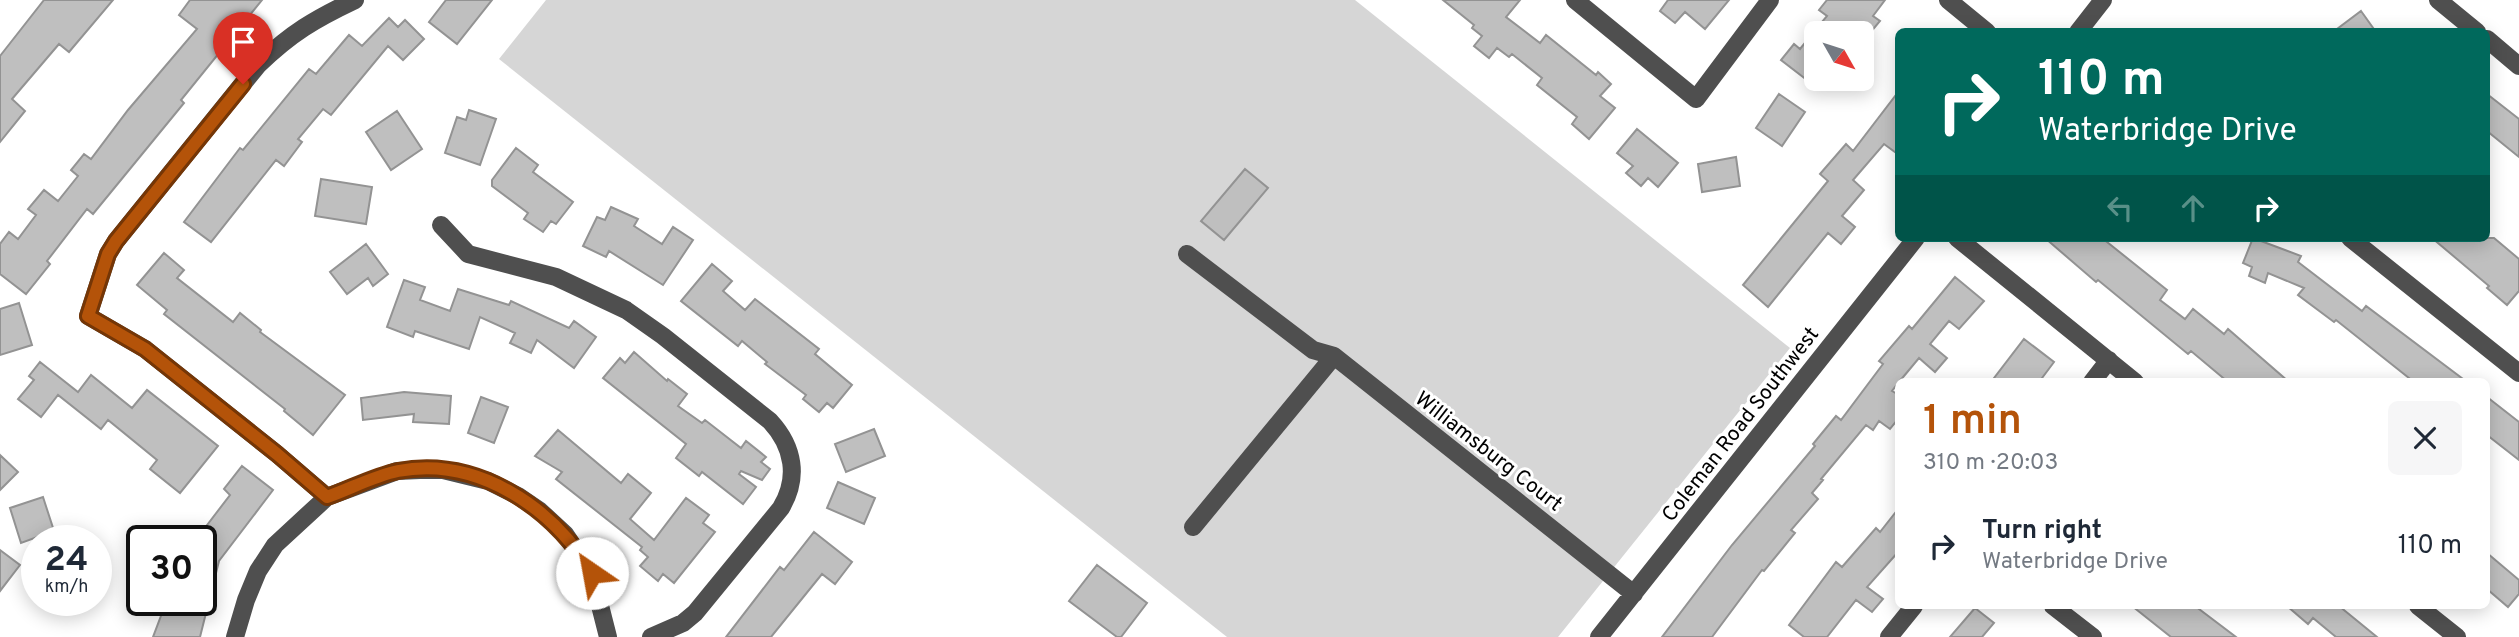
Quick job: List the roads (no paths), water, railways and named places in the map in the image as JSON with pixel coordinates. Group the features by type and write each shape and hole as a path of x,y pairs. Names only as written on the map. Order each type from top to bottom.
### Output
{"street":[{"path":"327,497 145,349 88,316 108,254 116,241 258,65 280,43 305,25 355,0"},
{"path":"1575,0 1696,99 1770,0"},
{"path":"1948,0 1982,28"},
{"path":"2081,28 2103,0"},
{"path":"2438,0 2472,28"},
{"path":"2490,42 2519,66"},
{"path":"441,225 468,254 556,277 626,310 771,421 780,432 792,459 792,480 788,496 780,509 695,613 683,622 650,637"},
{"name":"Coleman Road Southwest","path":"1599,637 1913,242"},
{"path":"1962,242 2131,378"},
{"path":"2355,242 2519,373"},
{"name":"Williamsburg Court","path":"1187,254 1313,350 1334,356 1634,594"},
{"path":"1193,527 1334,356"},
{"path":"2095,378 2109,360"},
{"path":"235,637 258,571 275,545 327,497 397,471 420,470 458,473 501,487 540,511 565,534 592,573 608,637"},
{"path":"1889,637 1912,609"},
{"path":"2057,609 2093,637"},
{"path":"2422,609 2457,637"}]}
